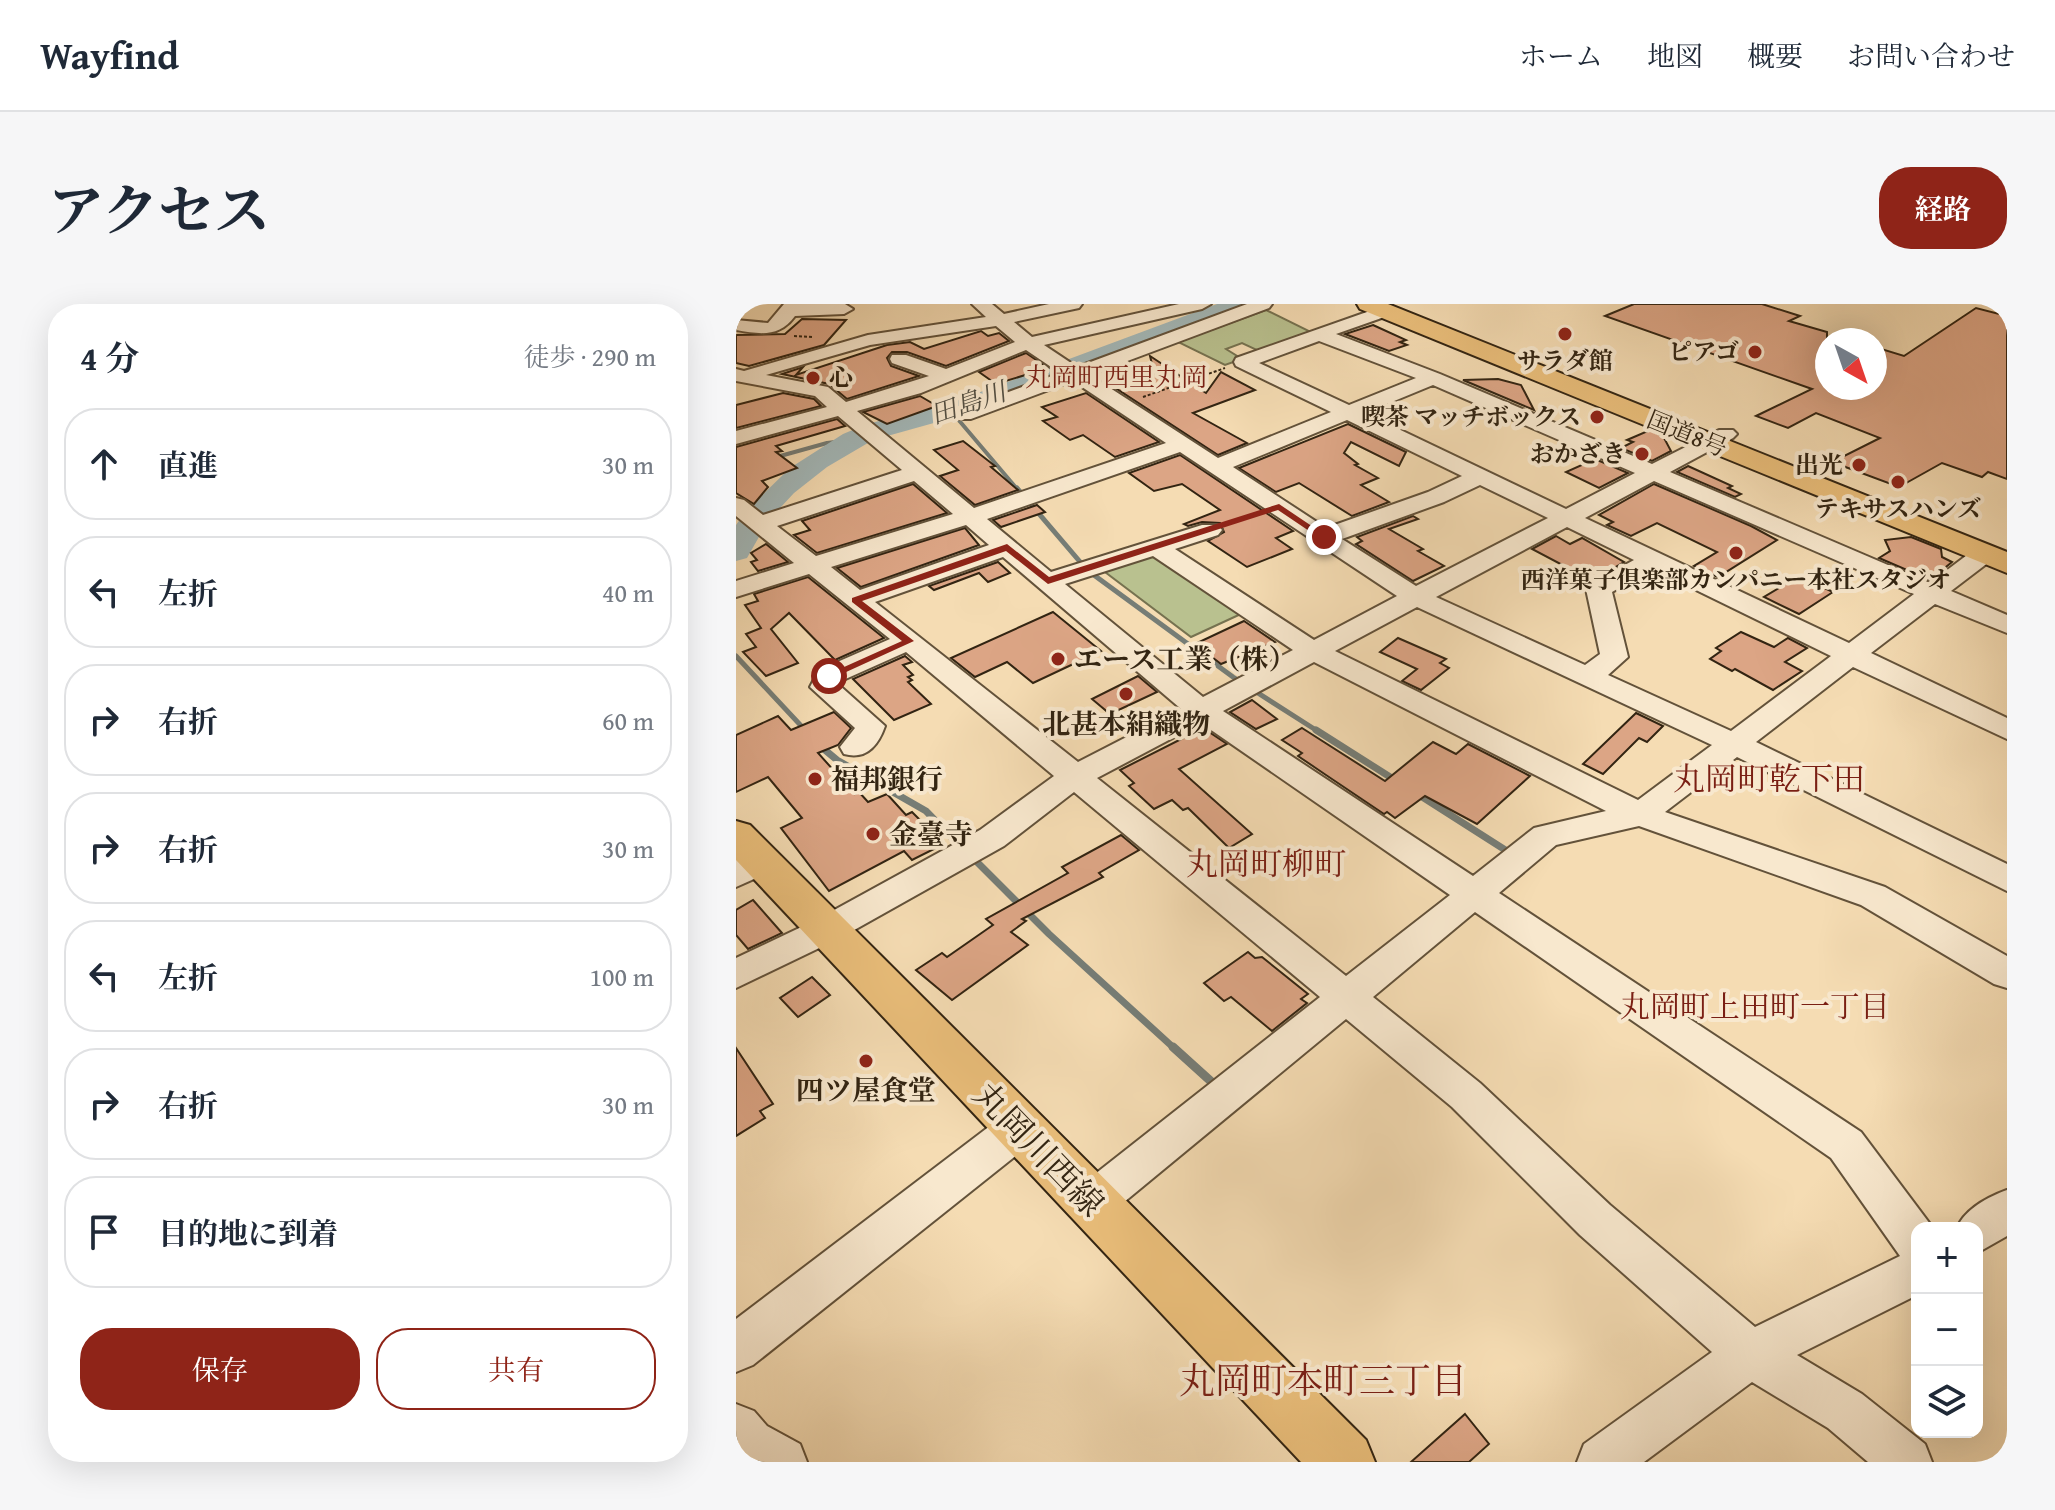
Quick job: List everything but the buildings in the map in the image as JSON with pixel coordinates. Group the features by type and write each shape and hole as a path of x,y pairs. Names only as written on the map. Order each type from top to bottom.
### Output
{"highway":[{"name":"国道8号","path":"1390,306 1718,439 2001,547"}],"main road":[{"name":"丸岡川西線","path":"745,858 828,929 1018,1129 1344,1462"}],"street":[{"path":"981,304 1028,343 1415,597 1735,744 2007,879"},
{"path":"737,376 875,339 1000,320 1073,304"},
{"path":"736,438 914,389 1028,343 1202,304"},
{"path":"1068,369 1224,304"},
{"path":"961,408 1263,304"},
{"path":"1243,362 1390,306"},
{"path":"736,325 776,327 783,323 791,308 845,307 875,339"},
{"path":"1319,334 1433,378 2007,625"},
{"path":"899,359 946,376"},
{"path":"1243,362 2007,730"},
{"path":"737,376 808,386 821,391 1202,709 1846,1145 1911,1235"},
{"path":"1217,466 1433,378"},
{"path":"1280,417 1324,401"},
{"path":"736,589 1222,439"},
{"path":"736,974 828,929 992,838 1074,777 1718,439"},
{"path":"750,516 918,472"},
{"path":"1324,537 1436,497 1479,477"},
{"path":"750,516 909,641 1466,1095 1595,1220 1750,1354 1845,1411 1907,1462"},
{"path":"1048,581 1210,530"},
{"path":"855,600 1007,547"},
{"path":"1156,547 1313,651 1640,815 1873,896 2007,974"},
{"path":"1091,1203 1546,836 1640,815 1932,591 2001,547"},
{"path":"1589,675 1614,657 1599,589 1652,560"},
{"path":"855,747 866,738 870,726 862,715 824,687 829,676 909,641"},
{"path":"740,1337 1018,1129"},
{"path":"1983,1228 2007,1210"},
{"path":"1602,1462 1750,1354 1911,1274"},
{"path":"736,1429 749,1444 782,1462"}],"path":[{"path":"1122,404 1243,362"},
{"path":"1210,530 1279,507"}],"green space":[{"path":"1266,310 1313,333 1261,352 1242,343 1226,349 1242,359 1225,365 1178,342"},
{"path":"1152,553 1243,613 1191,637 1105,572"}],"waterway":[{"name":"田島川","path":"736,552 756,517 784,487 817,461 864,434 957,409 1237,304"},
{"path":"951,411 1018,490"},
{"path":"773,458 827,443 851,440"},
{"path":"1017,488 1087,570 1233,677 1319,732"},
{"path":"736,656 805,730"},
{"path":"1316,730 1398,782"},
{"path":"819,745 837,760 926,811 961,847"},
{"path":"1416,793 1510,853"},
{"path":"970,855 1049,934 1175,1049"},
{"path":"1173,1047 1215,1085 1215,1089"}],"place":[{"name":"サラダ館","path":"1565,334"},
{"name":"ピアゴ","path":"1755,352"},
{"name":"心","path":"813,378"},
{"name":"喫茶 マッチボックス","path":"1597,417"},
{"name":"おかざき","path":"1642,454"},
{"name":"出光","path":"1859,465"},
{"name":"テキサスハンズ","path":"1898,482"},
{"name":"西洋菓子倶楽部カンパニー本社スタジオ","path":"1736,553"},
{"name":"エース工業（株）","path":"1058,659"},
{"name":"北甚本絹織物","path":"1126,694"},
{"name":"福邦銀行","path":"815,779"},
{"name":"金臺寺","path":"873,834"},
{"name":"四ツ屋食堂","path":"866,1061"}],"district":[{"name":"丸岡町西里丸岡","path":"1116,377"},
{"name":"丸岡町乾下田","path":"1769,779"},
{"name":"丸岡町柳町","path":"1266,864"},
{"name":"丸岡町上田町一丁目","path":"1755,1007"},
{"name":"丸岡町本町三丁目","path":"1323,1380"}],"route":[{"path":"829,676 909,641 855,600 1007,547 1048,581 1279,507 1324,537"}]}
